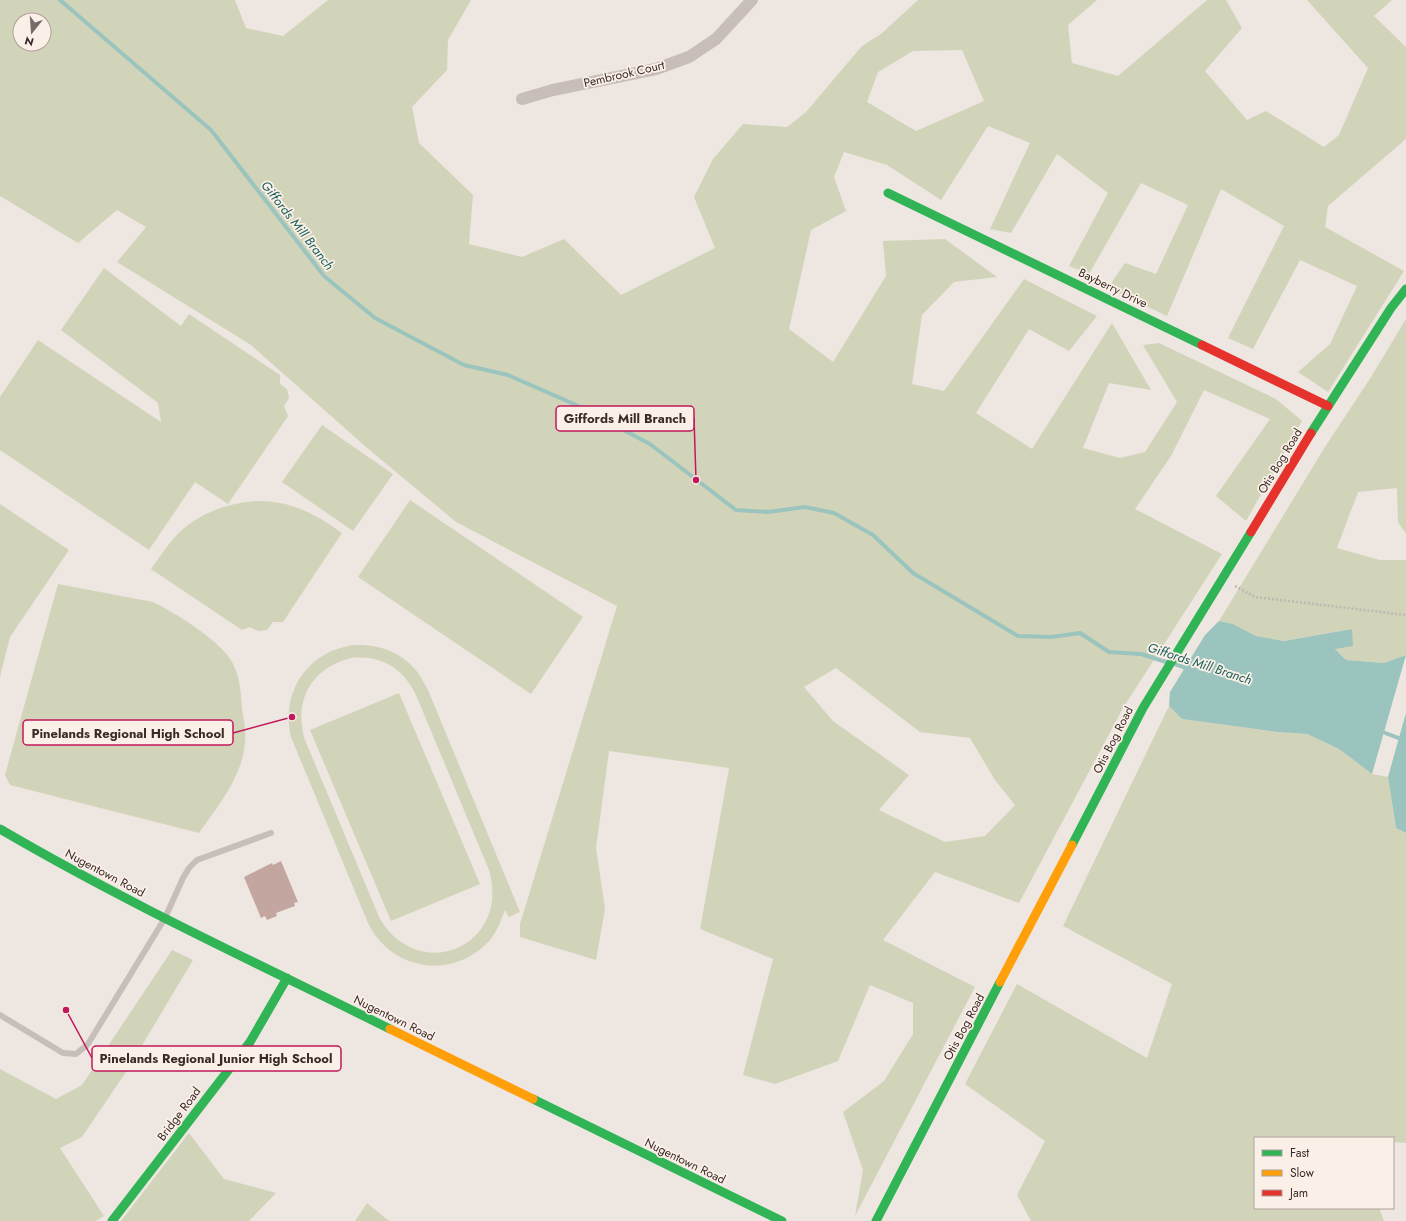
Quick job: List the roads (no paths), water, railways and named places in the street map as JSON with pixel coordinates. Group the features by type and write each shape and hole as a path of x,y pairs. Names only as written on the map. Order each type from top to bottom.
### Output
{"street":[{"name":"Pembrook Court","path":"522,99 553,90 656,69 689,57 716,39 752,0"},
{"name":"Bayberry Drive","path":"888,193 1328,406"},
{"name":"Otis Bog Road","path":"876,1221 1143,708 1328,406 1387,314 1406,289"},
{"name":"Nugentown Road","path":"0,828 92,881 165,918 782,1221"},
{"name":"Bridge Road","path":"112,1221 250,1042 287,978"}],"lane":[{"path":"0,1015 63,1053 76,1054 88,1044 165,918 189,868 197,860 271,833"}],"water":[{"path":"1219,621 1233,624 1256,636 1284,641 1352,629 1353,646 1335,649 1346,660 1384,663 1406,655 1372,774 1339,749 1307,734 1277,732 1182,719 1169,706 1170,692 1205,635"},
{"path":"1406,713 1406,833 1396,828 1388,777"}],"waterway":[{"name":"Giffords Mill Branch","path":"60,0 211,130 324,276 375,318 464,365 508,375 574,404 650,444 736,510 768,512 805,507 834,513 873,535 913,573 1018,636 1051,637 1080,633 1109,652 1141,654 1166,662"},
{"name":"Giffords Mill Branch","path":"1175,664 1189,669"},
{"name":"Giffords Mill Branch","path":"1380,731 1406,741"}],"place":[{"name":"Giffords Mill Branch","path":"696,480"},
{"name":"Pinelands Regional High School","path":"292,717"},
{"name":"Pinelands Regional Junior High School","path":"66,1010"}]}
